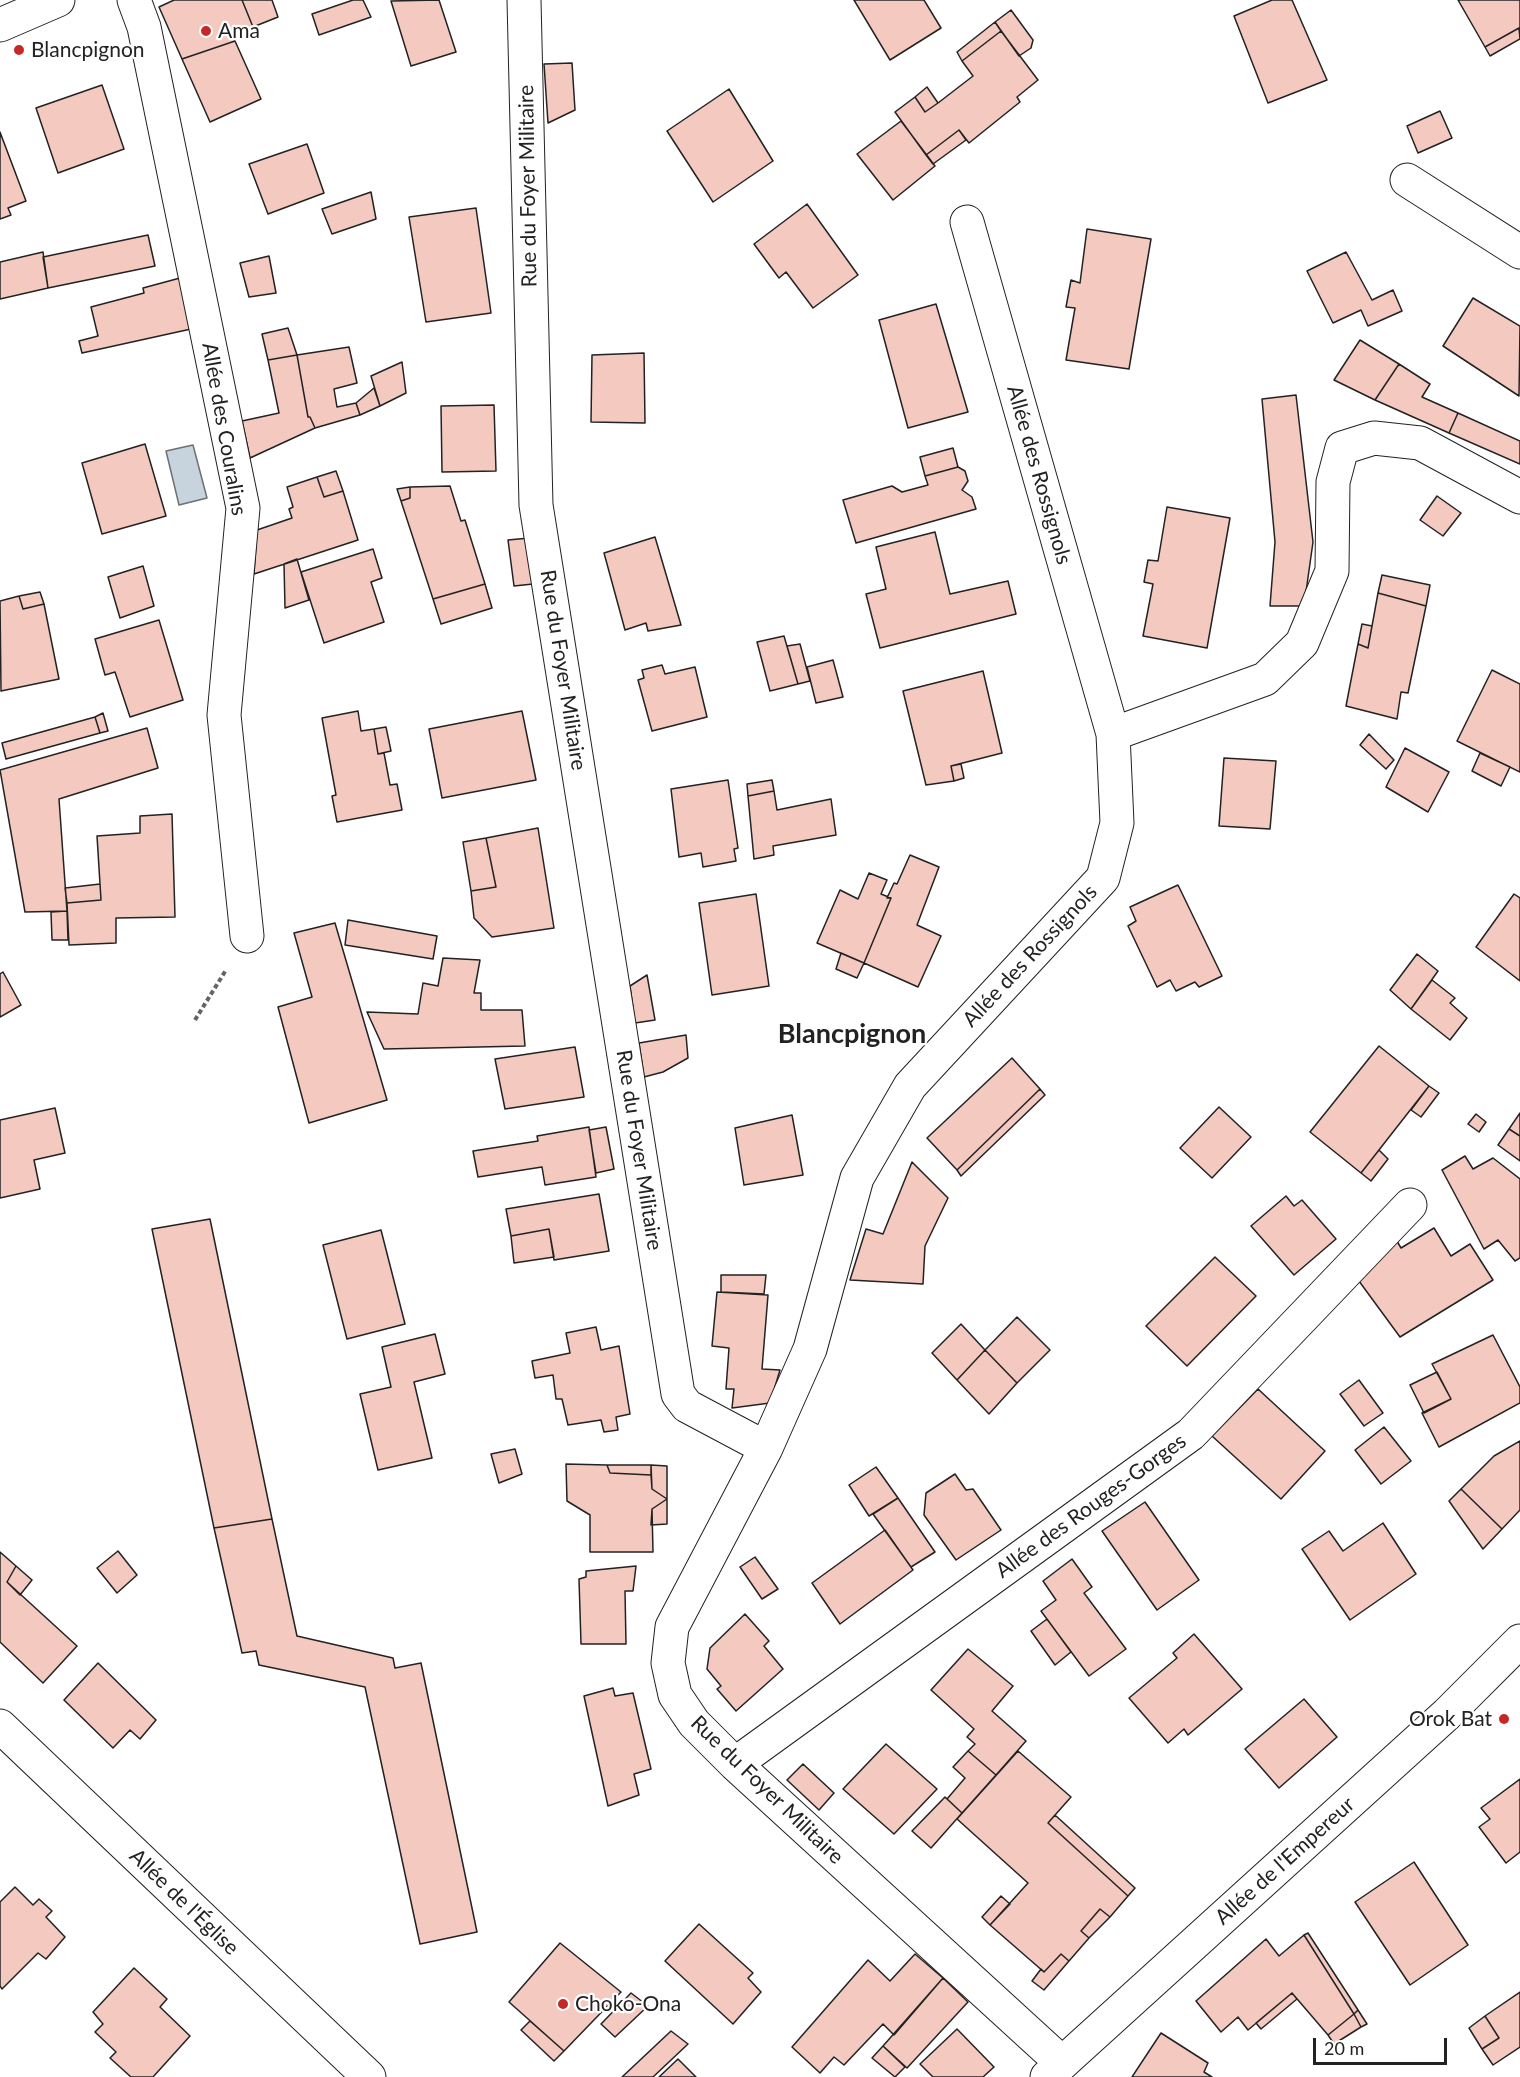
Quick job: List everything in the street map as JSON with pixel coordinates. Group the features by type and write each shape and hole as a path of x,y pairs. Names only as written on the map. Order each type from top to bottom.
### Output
{"street":[{"path":"0,25 58,0"},
{"name":"Allée des Couralins","path":"134,0 144,27 243,508 224,715 248,936"},
{"name":"Rue du Foyer Militaire","path":"524,0 536,505 678,1394 687,1406 766,1448 672,1627 668,1663 675,1695 687,1714 735,1764 1054,2070"},
{"path":"1407,180 1520,252"},
{"name":"Allée des Rossignols","path":"766,1448 810,1349 857,1178 910,1086 1103,878 1117,823 1113,734 967,222"},
{"path":"1113,734 1265,679 1302,643 1332,571 1333,482 1342,448 1374,438 1420,443 1520,496"},
{"name":"Allée des Rouges-Gorges","path":"735,1764 1191,1434 1410,1205"},
{"name":"Allée de l'Empereur","path":"1054,2070 1447,1714 1520,1641"},
{"name":"Allée de l'Église","path":"0,1726 356,2075"}],"path":[{"path":"195,1020 248,936"}],"shaded area":[{"path":"193,445 207,498 179,505 166,451"}],"building":[{"name":"Ama","path":"174,0 242,0 253,27 231,35 235,41 182,59 159,7"},
{"path":"242,0 272,0 278,17 253,27"},
{"path":"353,0 363,0 371,17 319,35 312,14"},
{"path":"439,0 456,52 411,66 391,1"},
{"path":"854,0 924,0 941,28 890,60"},
{"path":"1272,0 1292,0 1327,80 1268,103 1234,16"},
{"path":"1458,0 1520,0 1520,30 1519,28 1485,47"},
{"path":"1011,10 1033,40 1031,48 1019,56 995,22"},
{"path":"995,22 1001,31 962,61 957,52"},
{"path":"1519,28 1520,39 1490,56 1485,47"},
{"path":"1001,31 1038,80 1017,97 1020,102 969,143 959,130 926,155 895,112 915,97 925,112 938,103 973,76 962,61"},
{"path":"235,41 261,99 210,122 182,59"},
{"path":"572,63 575,110 548,123 544,64"},
{"path":"102,85 124,149 58,173 36,108"},
{"path":"927,87 938,103 925,112 915,97"},
{"path":"729,89 773,161 713,202 667,131"},
{"path":"1440,111 1452,138 1418,153 1407,126"},
{"path":"901,121 935,166 893,200 857,154"},
{"path":"959,130 966,140 933,164 926,155"},
{"path":"0,132 26,201 8,208 11,215 0,219"},
{"path":"307,144 324,193 268,214 249,164"},
{"path":"371,192 376,219 332,234 322,209"},
{"path":"807,204 858,275 813,308 786,272 779,278 754,244"},
{"path":"476,208 491,313 426,322 409,217"},
{"path":"1087,229 1151,239 1129,369 1066,360 1075,308 1066,307 1071,280 1080,283"},
{"path":"148,235 155,266 48,288 43,257"},
{"path":"43,252 48,288 0,299 0,262"},
{"path":"1346,252 1372,300 1393,290 1402,311 1368,326 1361,310 1333,323 1307,271"},
{"path":"269,256 276,293 249,297 240,263"},
{"path":"180,278 191,329 82,353 79,341 98,336 91,307 144,293 143,288"},
{"path":"1473,298 1520,326 1519,396 1443,346"},
{"path":"936,304 968,412 908,428 879,320"},
{"path":"288,328 297,355 268,360 262,334"},
{"path":"1360,340 1399,364 1375,400 1334,380"},
{"path":"349,347 357,383 334,389 337,407 356,403 360,415 315,428 308,417 297,355"},
{"path":"644,353 645,423 591,422 592,355"},
{"path":"297,355 308,417 315,428 250,458 242,421 279,413 268,360"},
{"path":"402,362 406,393 380,406 371,376"},
{"path":"1399,364 1430,384 1422,397 1458,413 1449,433 1375,400"},
{"path":"374,388 380,406 360,415 356,403"},
{"path":"1296,395 1313,542 1304,606 1270,606 1275,542 1262,399"},
{"path":"494,405 496,471 442,472 441,406"},
{"path":"1458,413 1520,441 1520,464 1449,433"},
{"path":"145,444 166,516 102,534 82,463"},
{"path":"953,448 958,467 925,476 920,457"},
{"path":"958,467 965,471 968,481 962,490 972,497 976,509 856,543 843,500 892,486 902,492 928,485 925,476"},
{"path":"336,471 343,491 324,497 317,477"},
{"path":"317,477 324,497 343,491 358,540 254,574 257,530 292,518 289,509 293,507 287,487"},
{"path":"450,486 461,521 465,520 485,584 433,599 401,501 410,498 410,487"},
{"path":"410,487 410,498 401,501 397,489"},
{"path":"1437,496 1461,513 1443,536 1420,520"},
{"path":"1167,507 1230,518 1207,648 1143,636 1153,584 1144,582 1148,560 1158,561"},
{"path":"935,532 950,594 1008,581 1016,614 880,648 866,594 886,589 876,547"},
{"path":"655,537 681,625 648,631 646,623 625,630 604,553"},
{"path":"529,538 533,584 514,586 508,540"},
{"path":"373,549 382,578 371,582 384,622 324,643 301,572"},
{"path":"297,559 309,600 285,608 284,564"},
{"path":"143,566 154,606 120,618 108,577"},
{"path":"1382,575 1430,585 1426,606 1378,593"},
{"path":"485,584 492,608 441,624 433,599"},
{"path":"40,592 44,604 23,609 19,596"},
{"path":"1378,593 1426,606 1408,693 1401,692 1397,719 1346,706 1358,644 1368,648"},
{"path":"19,596 23,609 44,604 59,679 1,691 0,601"},
{"path":"159,620 183,700 130,717 115,672 105,675 95,639"},
{"path":"1362,624 1372,626 1368,648 1358,644"},
{"path":"784,636 798,684 770,691 757,642"},
{"path":"800,644 810,681 798,684 787,646"},
{"path":"833,660 843,697 816,703 807,667"},
{"path":"662,665 665,674 695,667 707,717 652,731 638,680 644,678 642,670"},
{"path":"1492,670 1520,684 1520,772 1457,741"},
{"path":"983,671 1002,753 951,766 954,781 926,785 903,691"},
{"path":"358,711 361,731 374,729 378,754 384,753 390,785 397,784 402,810 337,822 332,796 336,795 322,718"},
{"path":"522,711 536,780 442,798 429,729"},
{"path":"103,713 108,731 100,733 95,717"},
{"path":"95,717 100,733 6,759 2,743"},
{"path":"386,727 391,751 378,754 374,729"},
{"path":"147,728 158,768 59,799 67,911 25,912 0,770"},
{"path":"1369,734 1394,760 1386,769 1360,745"},
{"path":"1405,748 1449,772 1428,812 1386,787"},
{"path":"1480,753 1510,767 1501,786 1472,771"},
{"path":"1224,758 1276,761 1270,829 1219,826"},
{"path":"961,764 964,778 954,781 951,766"},
{"path":"728,780 738,848 734,849 736,861 703,867 701,853 679,857 671,789"},
{"path":"772,780 774,791 748,796 747,784"},
{"path":"774,791 777,810 831,799 836,835 773,846 774,855 754,859 748,796"},
{"path":"172,814 175,917 116,918 116,943 69,945 67,903 101,900 97,836 140,833 140,816"},
{"path":"538,828 554,928 492,937 474,918 471,891 496,887 486,838"},
{"path":"486,838 496,887 471,891 463,842"},
{"path":"910,855 939,867 917,925 941,936 918,987 864,963 891,898 887,898 894,883 897,884"},
{"path":"869,873 887,880 881,894 891,898 864,963 817,943 840,890 858,899"},
{"path":"100,884 101,900 67,903 65,888"},
{"path":"1178,885 1222,976 1199,987 1195,982 1176,991 1170,980 1157,987 1128,926 1136,921 1130,907"},
{"path":"756,894 769,986 712,995 699,903"},
{"path":"1514,894 1520,898 1520,981 1476,947"},
{"path":"67,911 68,940 52,940 51,912"},
{"path":"348,920 437,936 433,959 345,945"},
{"path":"335,923 387,1100 309,1123 278,1007 312,997 294,933"},
{"path":"841,953 864,963 857,978 836,969"},
{"path":"1417,954 1438,971 1411,1009 1390,990"},
{"path":"443,958 480,960 474,993 481,993 481,1010 522,1010 525,1046 384,1049 367,1012 418,1014 423,983 438,986"},
{"path":"3,972 21,1005 0,1017 0,974"},
{"path":"647,975 655,1020 635,1023 630,986"},
{"path":"1432,980 1455,998 1450,1003 1467,1018 1450,1040 1411,1009"},
{"path":"686,1035 688,1058 663,1072 644,1077 639,1043"},
{"path":"1379,1046 1429,1086 1361,1173 1310,1132"},
{"path":"575,1047 584,1097 505,1109 495,1059"},
{"path":"1012,1058 1040,1089 957,1170 927,1138"},
{"path":"1429,1086 1439,1093 1421,1117 1411,1110"},
{"path":"1040,1089 1045,1095 961,1176 957,1170"},
{"path":"1219,1107 1251,1137 1212,1178 1180,1148"},
{"path":"55,1108 65,1153 34,1160 40,1189 0,1198 0,1120"},
{"path":"1520,1113 1520,1136 1509,1129"},
{"path":"1476,1114 1486,1122 1479,1132 1468,1124"},
{"path":"792,1115 803,1175 744,1185 735,1128"},
{"path":"589,1127 596,1177 545,1185 542,1167 478,1177 473,1151 538,1141 537,1136"},
{"path":"606,1127 614,1169 596,1173 589,1130"},
{"path":"1509,1129 1520,1136 1520,1161 1498,1145"},
{"path":"1379,1150 1388,1159 1371,1181 1361,1173"},
{"path":"1465,1156 1473,1169 1493,1158 1520,1179 1520,1258 1515,1261 1498,1240 1484,1249 1442,1170"},
{"path":"912,1162 948,1198 925,1246 923,1284 850,1280 866,1229 883,1234"},
{"path":"599,1194 609,1251 554,1260 549,1229 511,1236 506,1209"},
{"path":"1286,1196 1294,1206 1302,1200 1336,1239 1294,1275 1251,1226"},
{"path":"210,1219 272,1519 214,1528 152,1229"},
{"path":"1434,1228 1451,1256 1470,1244 1493,1280 1400,1337 1356,1277 1394,1236 1401,1248"},
{"path":"549,1229 554,1257 514,1263 511,1236"},
{"path":"381,1230 405,1324 347,1339 323,1245"},
{"path":"1215,1257 1256,1296 1187,1366 1146,1326"},
{"path":"721,1275 766,1275 764,1294 721,1292"},
{"path":"717,1292 768,1295 762,1369 780,1370 770,1403 732,1408 734,1389 726,1389 729,1348 712,1346"},
{"path":"1017,1317 1050,1350 1017,1383 985,1350"},
{"path":"961,1324 985,1350 957,1380 932,1353"},
{"path":"596,1327 601,1350 619,1346 630,1414 616,1417 618,1430 604,1432 601,1420 568,1425 562,1399 556,1399 553,1375 535,1378 532,1361 570,1353 566,1333"},
{"path":"435,1334 445,1374 414,1382 432,1458 378,1470 360,1394 391,1387 382,1347"},
{"path":"1493,1335 1520,1387 1520,1403 1439,1447 1422,1413 1451,1399 1432,1364"},
{"path":"985,1350 1017,1383 989,1414 957,1380"},
{"path":"1437,1372 1451,1399 1424,1413 1410,1385"},
{"path":"1359,1380 1383,1413 1364,1426 1340,1394"},
{"path":"1258,1389 1325,1451 1281,1499 1212,1436"},
{"path":"1384,1427 1411,1461 1381,1484 1355,1450"},
{"path":"1520,1441 1520,1510 1502,1529 1461,1489 1494,1456"},
{"path":"515,1449 522,1474 499,1483 491,1454"},
{"path":"566,1464 607,1465 610,1473 651,1475 652,1489 667,1499 652,1509 653,1552 590,1552 590,1515 567,1501"},
{"path":"607,1465 651,1465 651,1475 610,1473"},
{"path":"651,1465 667,1466 667,1499 652,1489"},
{"path":"876,1467 898,1498 869,1516 849,1485"},
{"path":"955,1474 966,1490 973,1489 1001,1530 956,1560 924,1515 926,1493"},
{"path":"1461,1489 1502,1529 1483,1549 1449,1501"},
{"path":"898,1498 935,1552 911,1567 873,1514"},
{"path":"667,1499 667,1524 651,1525 652,1509"},
{"path":"1145,1502 1199,1580 1157,1610 1102,1531"},
{"path":"272,1519 297,1636 393,1658 395,1668 421,1663 477,1932 420,1944 365,1687 259,1665 256,1651 242,1653 214,1528"},
{"path":"1383,1523 1416,1574 1350,1620 1302,1549 1329,1531 1343,1551"},
{"path":"885,1530 913,1570 840,1624 812,1583"},
{"path":"118,1551 137,1575 117,1593 97,1568"},
{"path":"0,1552 16,1566 7,1582 77,1646 43,1683 0,1642"},
{"path":"755,1557 778,1589 762,1599 740,1567"},
{"path":"1072,1559 1092,1587 1084,1593 1126,1649 1089,1676 1041,1611 1056,1600 1043,1581"},
{"path":"16,1566 32,1580 20,1595 7,1582"},
{"path":"636,1566 633,1591 625,1591 626,1644 581,1644 579,1579 586,1577 586,1571"},
{"path":"745,1614 769,1641 764,1646 783,1669 736,1711 717,1689 721,1686 707,1669 710,1648"},
{"path":"1047,1619 1071,1652 1055,1665 1031,1631"},
{"path":"1194,1634 1242,1689 1188,1735 1184,1729 1168,1743 1129,1698 1177,1658 1173,1653"},
{"path":"968,1649 1013,1686 992,1711 1026,1741 996,1775 968,1751 975,1744 967,1737 974,1729 931,1690"},
{"path":"98,1663 156,1720 140,1739 130,1730 113,1748 64,1700"},
{"path":"613,1688 615,1696 633,1693 651,1769 634,1774 639,1795 608,1806 584,1696"},
{"path":"1304,1699 1337,1737 1279,1788 1245,1749"},
{"path":"886,1744 937,1789 894,1834 843,1789"},
{"path":"968,1751 996,1775 962,1813 947,1799 965,1778 953,1767"},
{"path":"1018,1751 1071,1797 1048,1823 1128,1896 1110,1917 1100,1909 1081,1931 1089,1938 1069,1961 1061,1954 1044,1972 990,1925 1028,1883 957,1819"},
{"path":"803,1764 834,1793 819,1810 787,1780"},
{"path":"1520,1779 1520,1852 1506,1863 1479,1827 1490,1819 1481,1808"},
{"path":"945,1797 962,1813 931,1848 912,1831"},
{"path":"1055,1815 1135,1888 1128,1896 1048,1823"},
{"path":"1414,1862 1468,1945 1410,1985 1355,1902"},
{"path":"15,1887 33,1905 39,1899 52,1911 46,1917 65,1937 46,1959 38,1953 2,1989 0,1986 0,1902"},
{"path":"1001,1896 1010,1904 990,1925 982,1917"},
{"path":"1100,1909 1110,1917 1089,1938 1081,1931"},
{"path":"699,1924 753,1973 748,1978 761,1992 733,2024 665,1961"},
{"path":"1308,1933 1358,2010 1354,2014 1304,1935"},
{"path":"1304,1935 1354,2014 1328,2035 1292,1993 1248,2030 1238,2017 1221,2032 1196,2001 1266,1939 1279,1956"},
{"path":"560,1943 621,1992 564,2051 509,2002"},
{"path":"915,1954 943,1978 894,2035 883,2024 844,2065 834,2057 820,2073 792,2047 868,1960 890,1981"},
{"path":"1061,1954 1069,1961 1044,1990 1032,1981 1041,1969 1044,1972"},
{"path":"134,1968 167,1999 160,2007 190,2036 153,2077 131,2077 110,2058 116,2052 95,2032 103,2024 93,2012"},
{"path":"943,1978 968,2002 907,2068 883,2046"},
{"path":"1520,1992 1520,2047 1493,2065 1482,2049 1499,2038 1485,2016"},
{"path":"631,1993 648,2006 615,2037 601,2024"},
{"path":"1292,1993 1297,1999 1261,2029 1256,2023"},
{"path":"1358,2010 1367,2024 1361,2027 1354,2014"},
{"path":"1354,2014 1361,2027 1334,2044 1328,2035"},
{"path":"1485,2016 1499,2038 1482,2049 1469,2028"},
{"path":"530,2021 564,2051 554,2061 521,2030"},
{"path":"957,2029 994,2067 983,2077 933,2077 920,2064"},
{"path":"671,2031 688,2044 653,2077 622,2077"},
{"path":"1161,2033 1208,2063 1204,2072 1212,2077 1132,2077"},
{"path":"883,2046 905,2067 895,2077 872,2058"},
{"path":"678,2059 696,2077 659,2077"}],"place":[{"name":"Ama","path":"206,31"},
{"name":"Blancpignon","path":"19,50"},
{"name":"Orok Bat","path":"1504,1719"},
{"name":"Choko-Ona","path":"563,2004"}],"district":[{"name":"Blancpignon","path":"852,1034"}]}
